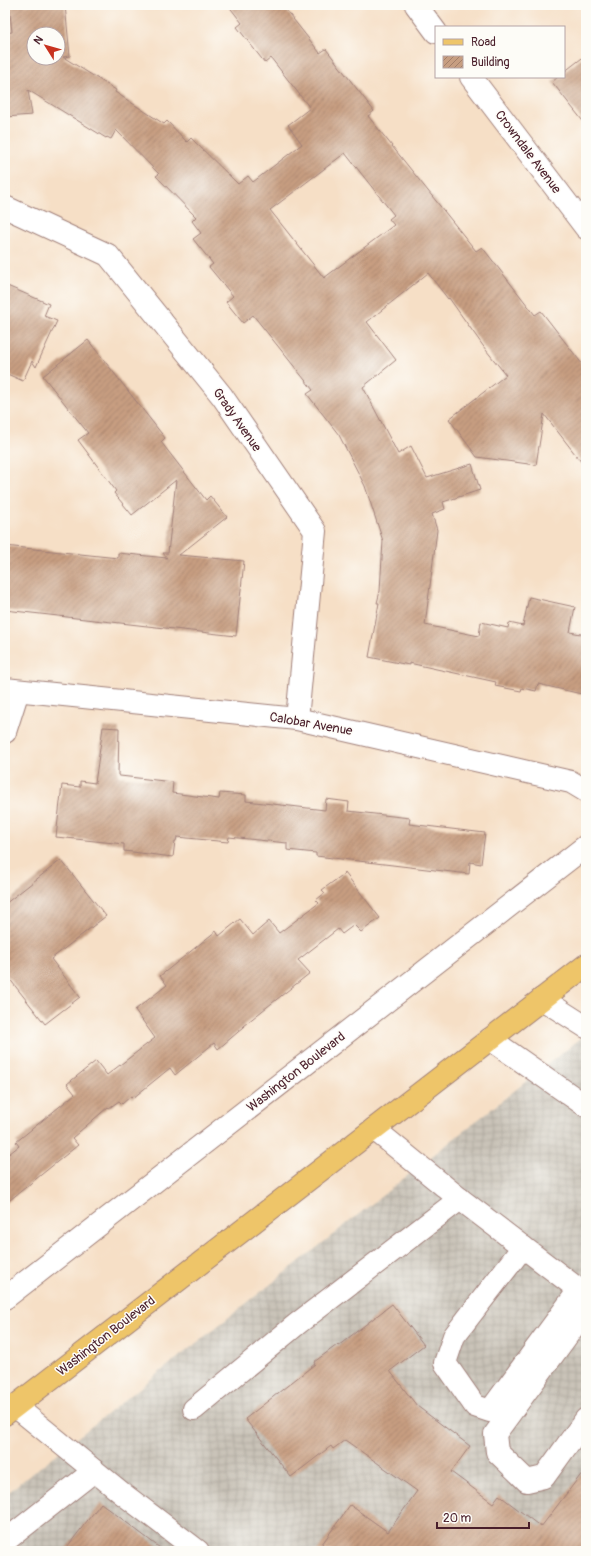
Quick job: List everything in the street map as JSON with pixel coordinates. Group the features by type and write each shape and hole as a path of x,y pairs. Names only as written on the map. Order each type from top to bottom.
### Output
{"main road":[{"name":"Washington Boulevard","path":"10,1410 586,965"}],"street":[{"path":"416,5 435,31"},
{"name":"Crowndale Avenue","path":"472,78 586,228"},
{"name":"Grady Avenue","path":"5,207 108,255 222,396 315,532 297,719"},
{"path":"5,732 11,690"},
{"name":"Calobar Avenue","path":"11,690 297,719 572,782 586,791"},
{"name":"Washington Boulevard","path":"5,1298 586,846"},
{"path":"542,999 586,1027"},
{"path":"490,1039 586,1106"},
{"path":"374,1129 460,1199 582,1293 490,1411 475,1406 445,1363 454,1336 522,1247"},
{"path":"194,1409 297,1324 460,1199"},
{"path":"586,1310 495,1434 497,1452 527,1481 544,1477 586,1419"},
{"path":"10,1410 94,1471 198,1551"},
{"path":"5,1541 94,1471"}],"shaded area":[{"path":"586,1034 586,1551 5,1551 5,1495"}],"building":[{"path":"9,5 65,5 70,56 66,57 66,26 26,26 26,66 66,66 66,59 116,90 115,92 164,124 167,121 187,142 191,138 238,184 248,176 253,182 302,144 288,125 310,108 271,58 265,63 237,27 242,23 228,5 282,5 320,53 326,49 374,111 368,116 476,251 482,247 535,315 541,311 586,369 586,468 544,414 536,465 477,457 449,419 506,375 486,350 449,298 448,299 428,273 367,322 396,360 363,387 398,454 411,446 427,478 472,464 480,490 443,502 445,509 432,514 437,530 425,625 479,636 481,622 508,628 509,623 523,626 529,597 575,607 570,632 586,635 586,695 538,684 536,691 522,688 521,691 495,686 496,682 409,663 409,665 369,657 379,603 377,603 380,591 383,541 365,486 339,435 307,394 313,390 253,315 243,323 226,302 233,296 209,267 213,264 193,239 201,233 192,221 196,217 156,176 159,174 116,130 111,139 106,138 28,90 32,115 5,117 5,33 12,32","holes":["345,153 394,215 389,219 394,225 324,278 270,210"]},
{"path":"586,55 586,125 552,82 557,78 565,78 565,71"},
{"path":"5,285 49,304 44,316 57,321 36,367 32,361 23,381 5,373"},
{"path":"88,340 165,438 161,442 206,500 210,496 227,517 179,555 244,561 236,636 5,610 5,546 118,558 118,553 167,558 163,553 168,553 176,480 132,515 114,493 116,491 78,440 88,433 43,376"},
{"path":"103,727 119,728 118,775 120,776 173,782 172,793 219,799 220,793 246,795 246,801 325,810 326,799 349,802 348,811 410,818 409,824 485,833 481,864 470,862 469,874 316,856 316,853 287,850 287,843 229,837 228,842 177,837 173,857 124,851 124,844 56,837 62,785 80,787 80,781 95,783"},
{"path":"61,860 106,916 51,959 80,997 45,1024 5,973 5,904"},
{"path":"345,873 380,918 361,932 354,925 342,934 338,929 298,960 310,973 243,1026 244,1027 218,1049 214,1043 175,1075 170,1068 133,1098 131,1096 122,1104 119,1101 109,1108 108,1107 72,1138 78,1145 5,1204 5,1157 19,1146 16,1142 75,1094 67,1084 96,1061 107,1075 155,1038 135,1010 167,985 160,976 216,931 219,936 240,919 253,935 269,921 279,933 319,903 316,900 325,893 322,890"},
{"path":"392,1304 424,1345 390,1371 417,1406 470,1446 451,1472 493,1503 499,1495 541,1527 586,1468 586,1551 317,1551 350,1505 388,1532 417,1491 345,1440 333,1449 331,1446 291,1477 245,1419 315,1364 314,1362 337,1345 338,1346"},
{"path":"101,1503 164,1551 64,1551"}]}
